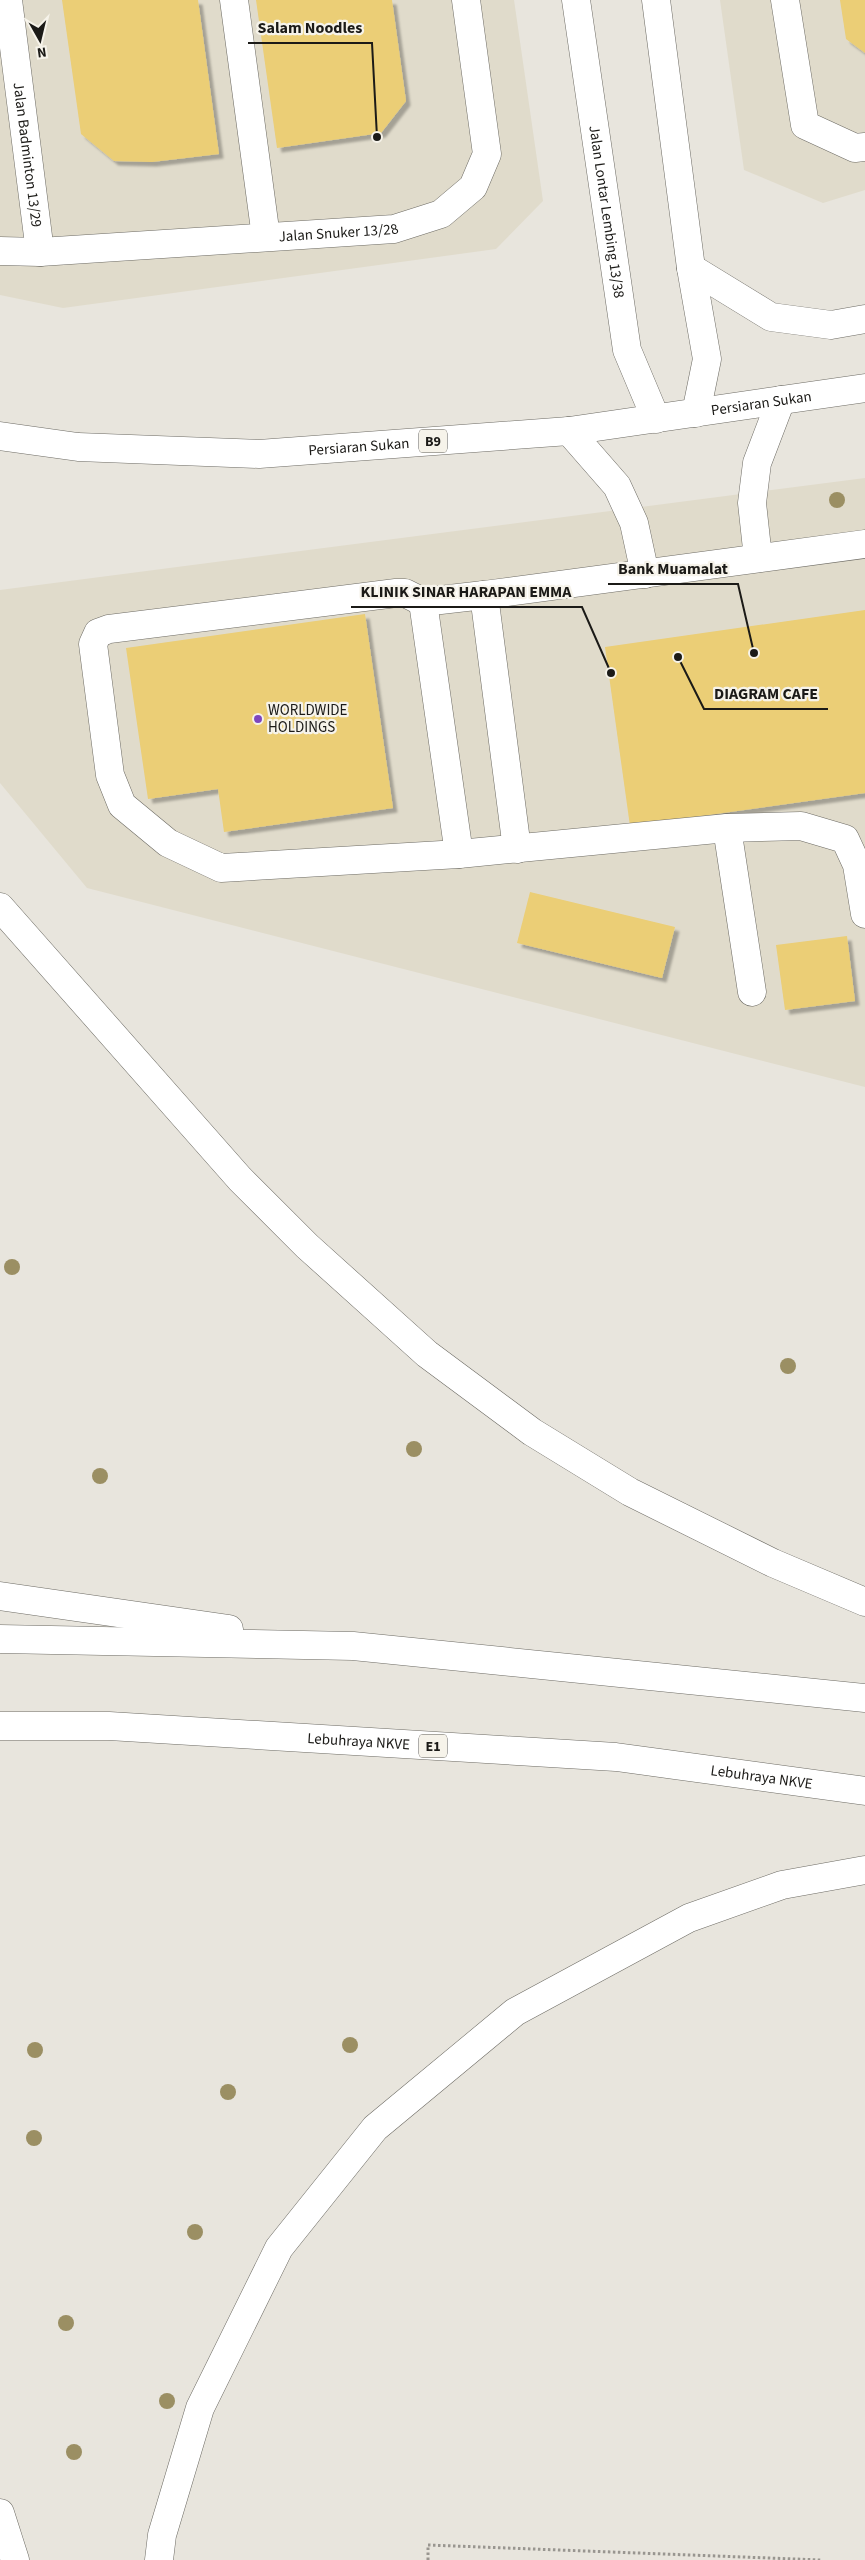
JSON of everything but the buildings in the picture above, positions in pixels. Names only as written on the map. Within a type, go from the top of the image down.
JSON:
[{"type":"main road","name":"Jalan Badminton 13/29","points":[[8,0],[40,252]]},
{"type":"main road","points":[[234,0],[266,238]]},
{"type":"main road","name":"Jalan Snuker 13/28","points":[[0,251],[40,252],[394,229],[441,214],[473,187],[487,154],[466,0]]},
{"type":"main road","name":"Jalan Lontar Lembing 13/38","points":[[576,0],[627,350],[656,418]]},
{"type":"main road","points":[[656,0],[691,268],[707,359],[696,413]]},
{"type":"main road","points":[[785,0],[805,125],[856,148],[865,148]]},
{"type":"main road","points":[[691,268],[770,317],[831,325],[865,319]]},
{"type":"main road","name":"Persiaran Sukan","points":[[0,436],[78,447],[259,454],[569,431],[865,388]]},
{"type":"main road","points":[[758,558],[752,502],[756,463],[781,400]]},
{"type":"main road","points":[[569,431],[617,486],[634,523],[645,574]]},
{"type":"main road","points":[[865,544],[423,602],[405,593],[396,593],[109,629],[98,633],[93,644],[110,775],[122,805],[168,843],[221,868],[459,854],[727,828],[801,826],[845,839],[857,865],[865,914]]},
{"type":"main road","points":[[484,595],[517,848]]},
{"type":"main road","points":[[423,602],[459,854]]},
{"type":"main road","points":[[727,828],[752,992]]},
{"type":"main road","points":[[0,907],[240,1179],[307,1246],[428,1354],[532,1432],[630,1492],[773,1564],[865,1602]]},
{"type":"main road","points":[[0,1596],[353,1646],[865,1698]]},
{"type":"main road","points":[[0,1639],[353,1646]]},
{"type":"main road","name":"Lebuhraya NKVE","points":[[0,1726],[109,1726],[616,1758],[865,1791]]},
{"type":"main road","points":[[159,2560],[162,2535],[200,2408],[279,2248],[375,2128],[515,2012],[689,1918],[782,1885],[865,1870]]},
{"type":"main road","points":[[0,2514],[15,2560]]},
{"type":"path","points":[[428,2560],[428,2545],[821,2560]]},
{"type":"shaded area","points":[[0,0],[514,0],[543,201],[496,249],[63,308],[0,295]]},
{"type":"shaded area","points":[[720,0],[865,0],[865,190],[823,203],[744,170]]},
{"type":"shaded area","points":[[865,478],[865,1087],[87,888],[0,783],[0,590]]},
{"type":"place","name":"Salam Noodles","points":[[377,137]]},
{"type":"place","name":"Bank Muamalat","points":[[754,653]]},
{"type":"place","name":"DIAGRAM CAFE","points":[[678,657]]},
{"type":"place","name":"KLINIK SINAR HARAPAN EMMA","points":[[611,673]]},
{"type":"place","name":"WORLDWIDE HOLDINGS","points":[[258,719]]}]
